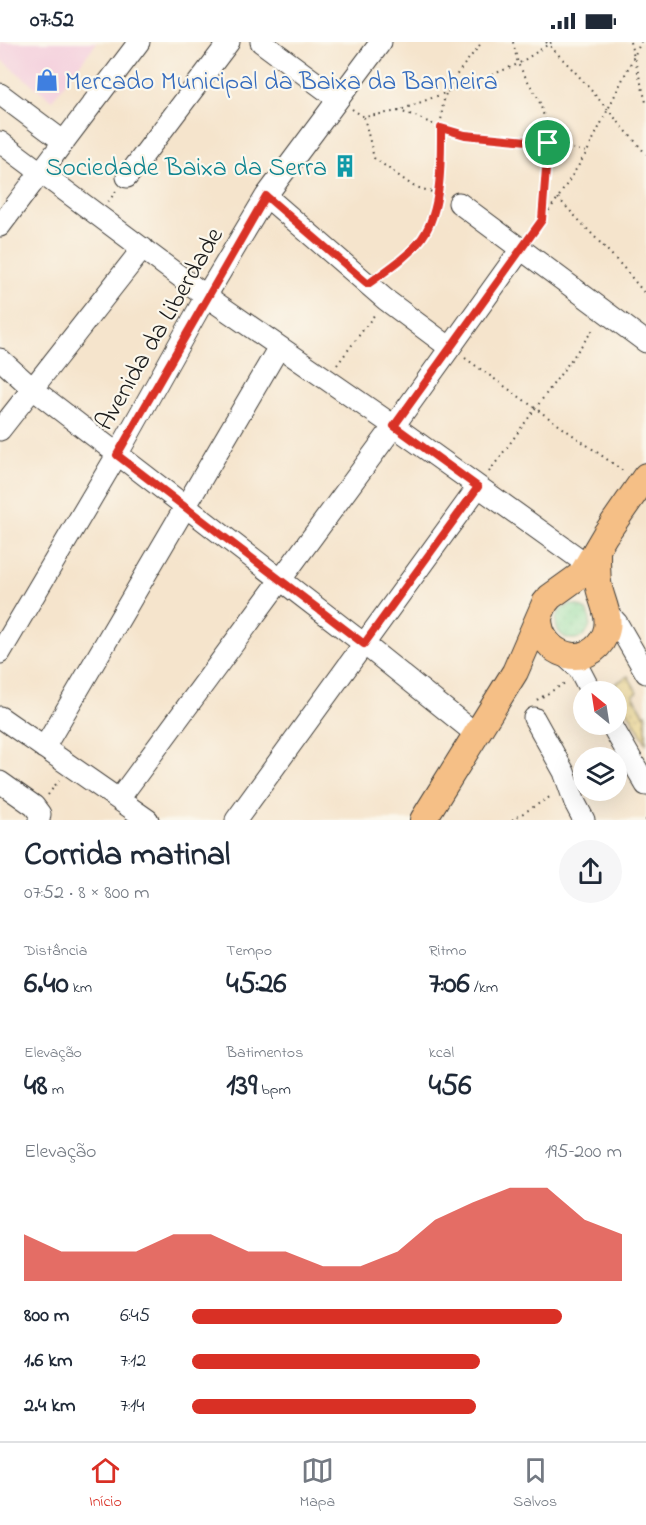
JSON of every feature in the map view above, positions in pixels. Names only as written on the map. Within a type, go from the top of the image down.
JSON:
[{"type":"main road","points":[[423,820],[515,672],[545,603],[556,592],[582,574],[643,480]]},
{"type":"main road","points":[[515,672],[541,657],[560,653],[580,655],[595,649],[605,636],[608,620],[593,557]]},
{"type":"main road","points":[[556,592],[565,588],[583,588],[591,592],[605,608]]},
{"type":"main road","points":[[539,618],[539,626],[545,641],[560,653]]},
{"type":"street","points":[[0,226],[139,42]]},
{"type":"street","points":[[127,177],[229,42]]},
{"type":"street","points":[[261,42],[338,99]]},
{"type":"street","name":"Avenida da Liberdade","points":[[0,653],[266,196],[381,42]]},
{"type":"street","points":[[0,94],[64,142]]},
{"type":"street","points":[[0,142],[206,296],[478,487],[593,557]]},
{"type":"street","points":[[266,196],[386,300],[449,347]]},
{"type":"street","points":[[459,203],[646,342]]},
{"type":"street","points":[[0,430],[143,248]]},
{"type":"street","points":[[118,799],[394,426],[521,249]]},
{"type":"street","points":[[44,747],[279,347]]},
{"type":"street","points":[[0,359],[33,389],[364,644],[476,734]]},
{"type":"street","points":[[236,820],[478,487]]},
{"type":"street","points":[[605,608],[617,623],[646,673]]},
{"type":"street","points":[[560,653],[579,669],[585,681]]},
{"type":"street","points":[[0,717],[148,820]]},
{"type":"street","points":[[534,718],[564,772],[574,803],[584,820]]},
{"type":"street","points":[[617,735],[646,785]]},
{"type":"street","points":[[0,782],[39,815]]},
{"type":"path","points":[[368,284],[401,260],[422,238],[432,219],[441,168],[441,128],[447,91],[482,42]]},
{"type":"path","points":[[513,42],[518,64],[539,100],[546,123],[548,143],[542,220]]},
{"type":"path","points":[[364,117],[398,111],[518,64],[547,43],[552,42]]},
{"type":"path","points":[[630,42],[646,102]]},
{"type":"path","points":[[521,249],[558,198],[586,152],[641,42]]},
{"type":"path","points":[[547,43],[646,154]]},
{"type":"path","points":[[338,99],[364,117],[374,158],[413,186],[459,203]]},
{"type":"path","points":[[398,111],[465,135],[548,143],[586,152]]},
{"type":"path","points":[[99,214],[127,177]]},
{"type":"path","points":[[558,198],[624,267],[646,295]]},
{"type":"path","points":[[326,380],[386,300]]},
{"type":"path","points":[[478,487],[606,312]]},
{"type":"path","points":[[449,347],[536,409],[643,480]]},
{"type":"path","points":[[39,815],[69,765]]},
{"type":"path","points":[[512,820],[569,786]]},
{"type":"shaded area","name":"Mercado Municipal da Baixa da Banheira","points":[[0,42],[97,42],[52,100],[0,59]]},
{"type":"green space","points":[[573,605],[585,610],[590,622],[585,634],[573,639],[561,634],[556,622],[561,610]]},
{"type":"sand","points":[[628,676],[637,692],[633,695],[644,714],[646,713],[646,743],[627,710],[627,681],[620,681]]},
{"type":"place","name":"Mercado Municipal da Baixa da Banheira","points":[[47,80]]},
{"type":"place","name":"Sociedade Baixa da Serra","points":[[345,166]]},
{"type":"route","points":[[441,128],[465,135],[548,143],[542,220],[394,426],[478,487],[364,644],[117,455],[206,296],[266,196],[368,284],[401,260],[422,238],[432,219],[441,168],[441,128]]}]
